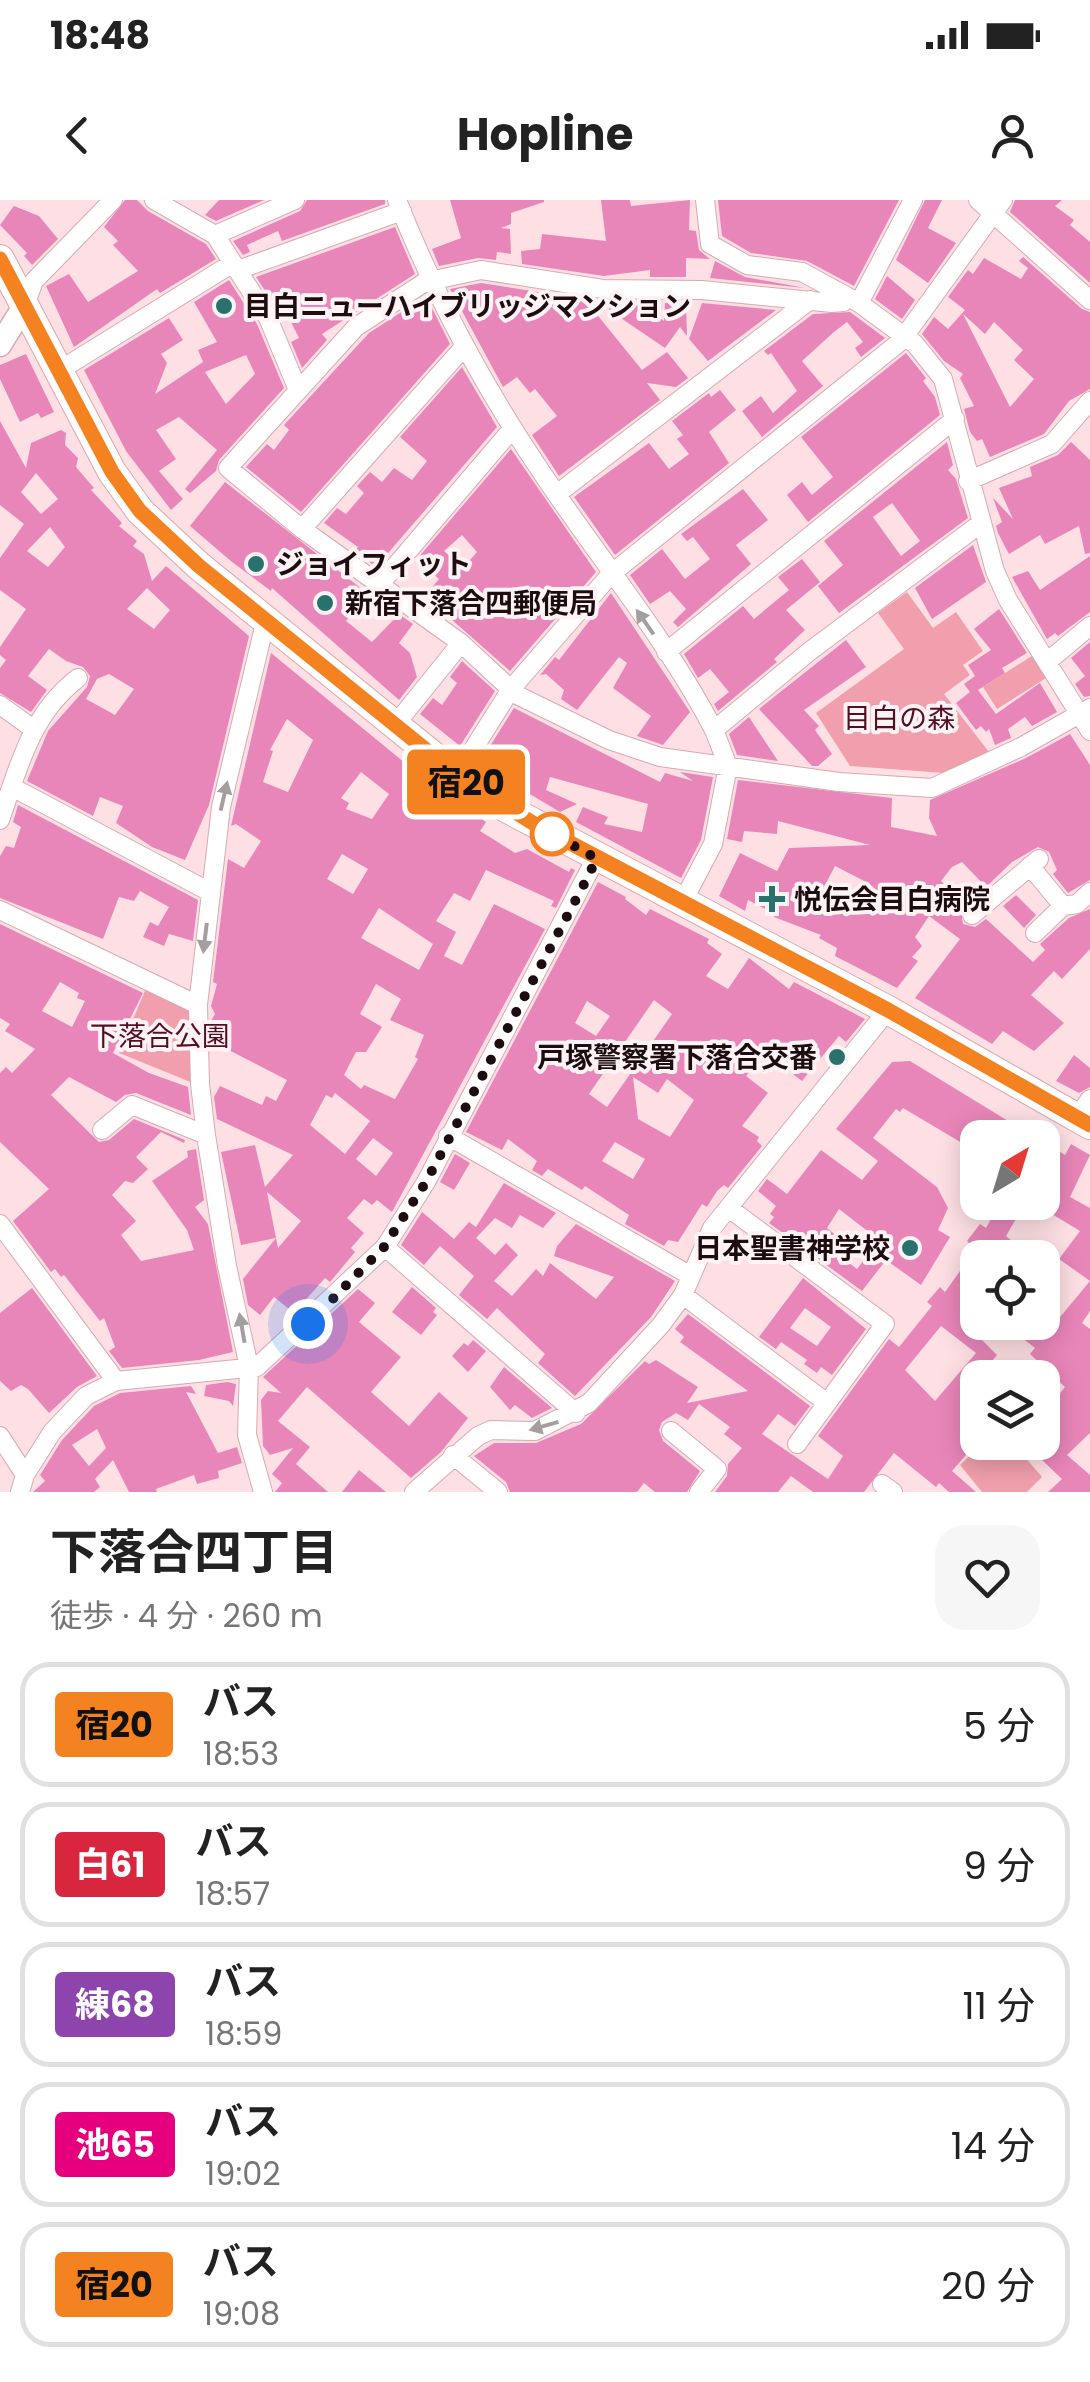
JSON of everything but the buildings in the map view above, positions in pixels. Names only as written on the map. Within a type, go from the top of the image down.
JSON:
[{"type":"main road","points":[[0,260],[112,472],[140,511],[168,540],[457,775],[494,801],[596,858],[1086,1114]]},
{"type":"street","points":[[0,345],[26,303],[34,281],[113,200]]},
{"type":"street","points":[[154,200],[214,234],[268,318],[298,390]]},
{"type":"street","points":[[214,234],[295,200]]},
{"type":"street","points":[[705,200],[714,250],[747,265],[802,272],[852,300],[906,336],[943,379],[980,524],[1008,600],[1084,711],[1090,732]]},
{"type":"street","points":[[912,200],[852,300],[843,302],[702,290],[602,289],[481,270],[430,281],[363,321],[228,468],[302,530],[461,643],[511,689],[558,718],[660,758],[838,782],[932,788],[1020,748],[1084,711]]},
{"type":"street","points":[[978,200],[999,206],[1090,300]]},
{"type":"street","points":[[60,370],[236,266],[400,205],[430,281],[463,348],[611,574],[690,684],[714,730],[728,766],[713,844],[682,904]]},
{"type":"street","points":[[457,775],[511,689],[611,574],[906,336],[999,206]]},
{"type":"street","points":[[557,494],[810,300]]},
{"type":"street","points":[[302,530],[463,348]]},
{"type":"street","points":[[968,481],[1052,444],[1090,401]]},
{"type":"street","points":[[666,652],[956,419]]},
{"type":"street","points":[[380,584],[513,428]]},
{"type":"street","points":[[714,730],[810,651],[980,524]]},
{"type":"street","points":[[263,1492],[245,1423],[249,1366],[227,1266],[206,1135],[198,1005],[221,807],[266,619]]},
{"type":"street","points":[[1047,662],[1090,626]]},
{"type":"street","points":[[395,725],[461,643]]},
{"type":"street","points":[[0,820],[32,728],[54,696],[78,678]]},
{"type":"street","points":[[0,706],[32,728]]},
{"type":"street","points":[[12,787],[210,892]]},
{"type":"street","points":[[22,1484],[52,1432],[86,1396],[116,1381],[257,1368],[308,1324],[384,1247],[426,1182],[596,858]]},
{"type":"street","points":[[972,915],[1035,862],[1063,906]]},
{"type":"street","points":[[1035,933],[1063,906],[1077,904],[1090,892]]},
{"type":"street","points":[[0,910],[198,1005]]},
{"type":"street","points":[[414,1492],[453,1454],[491,1430],[535,1431],[576,1412],[646,1345],[683,1294],[712,1228],[888,1010]]},
{"type":"street","points":[[102,1130],[132,1105],[206,1135]]},
{"type":"street","points":[[448,1136],[691,1276]]},
{"type":"street","points":[[730,1208],[885,1324],[797,1444]]},
{"type":"street","points":[[0,1224],[116,1381]]},
{"type":"street","points":[[384,1247],[576,1412]]},
{"type":"street","points":[[683,1294],[826,1403]]},
{"type":"street","points":[[670,1430],[717,1469],[699,1492]]},
{"type":"street","points":[[0,1436],[22,1484]]},
{"type":"street","points":[[453,1454],[498,1492]]},
{"type":"green space","name":"目白の森","points":[[907,592],[933,628],[956,612],[983,651],[963,665],[970,675],[944,694],[989,752],[944,773],[850,766],[816,713],[904,649],[878,613]]},
{"type":"green space","points":[[1032,656],[1046,678],[997,709],[983,687]]},
{"type":"green space","name":"下落合公園","points":[[147,986],[192,1007],[193,1083],[119,1053]]},
{"type":"green space","points":[[965,1460],[1028,1460],[1042,1477],[1027,1492],[982,1492],[960,1465]]},
{"type":"bus line","name":"宿20","points":[[0,259],[112,472],[140,511],[199,566],[457,775],[536,825],[888,1010],[1090,1125]]},
{"type":"place","name":"目白ニューハイブリッジマンション","points":[[224,306]]},
{"type":"place","name":"ジョイフィット","points":[[256,564]]},
{"type":"place","name":"新宿下落合四郵便局","points":[[325,603]]},
{"type":"place","name":"悦伝会目白病院","points":[[772,899]]},
{"type":"place","name":"戸塚警察署下落合交番","points":[[837,1057]]},
{"type":"place","name":"日本聖書神学校","points":[[910,1248]]},
{"type":"route","points":[[308,1324],[384,1247],[426,1182],[590,873],[596,858],[552,834]]}]
